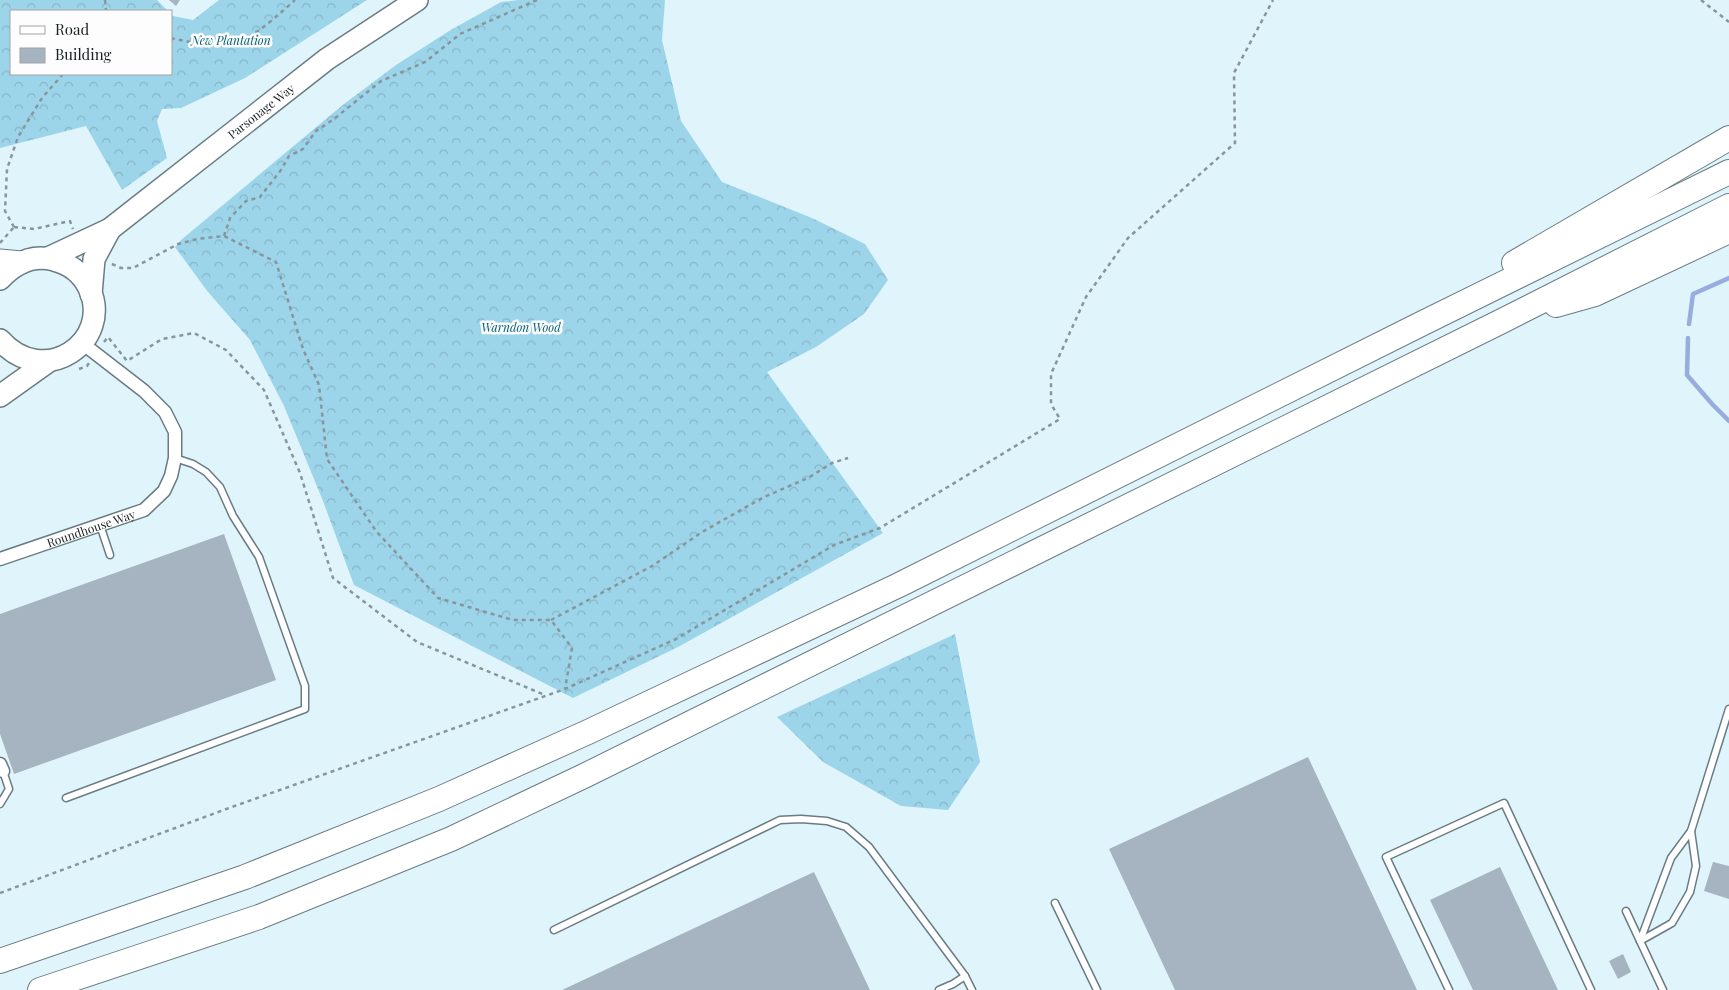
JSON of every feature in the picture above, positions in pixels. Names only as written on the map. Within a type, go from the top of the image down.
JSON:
[{"type":"highway","points":[[1421,324],[1532,251],[1729,138]]},
{"type":"highway","points":[[0,961],[245,877],[448,795],[588,732],[899,585],[1729,172]]},
{"type":"highway","points":[[40,990],[259,917],[451,839],[586,775],[1502,321],[1729,206]]},
{"type":"highway","points":[[1502,321],[1595,294],[1729,232]]},
{"type":"main road","name":"Parsonage Way","points":[[48,258],[110,229],[326,59],[417,0]]},
{"type":"main road","name":"Parsonage Way","points":[[89,348],[94,311],[91,294],[94,258],[110,229]]},
{"type":"main road","points":[[0,279],[10,268],[22,261],[48,258],[63,262],[75,270],[85,280],[91,294]]},
{"type":"main road","points":[[0,340],[8,349],[20,357],[34,361],[49,361]]},
{"type":"main road","points":[[0,396],[49,361],[89,348]]},
{"type":"street","points":[[0,260],[22,261]]},
{"type":"street","name":"Roundhouse Way","points":[[0,559],[144,510],[164,491],[171,476],[175,458],[175,432],[166,412],[144,391],[89,348]]},
{"type":"lane","points":[[66,798],[305,709],[305,686],[259,557],[233,516],[220,487],[206,472],[193,464],[175,458]]},
{"type":"lane","points":[[100,525],[110,556]]},
{"type":"lane","points":[[1640,941],[1671,858],[1691,831],[1729,709]]},
{"type":"lane","points":[[0,804],[9,789],[1,767]]},
{"type":"lane","points":[[1449,990],[1386,857],[1504,803],[1592,990]]},
{"type":"lane","points":[[554,930],[780,820],[827,821],[846,827],[869,847],[964,976],[972,990]]},
{"type":"lane","points":[[1640,941],[1672,923],[1690,892],[1696,866],[1691,831]]},
{"type":"lane","points":[[1055,904],[1097,990]]},
{"type":"lane","points":[[1626,912],[1663,990]]},
{"type":"lane","points":[[938,990],[953,984],[964,976]]},
{"type":"path","points":[[172,38],[192,43],[228,45],[255,34],[294,0]]},
{"type":"path","points":[[224,236],[230,218],[246,201],[260,197],[282,170],[289,156],[303,149],[316,131],[381,81],[425,62],[460,34],[537,0]]},
{"type":"path","points":[[0,893],[229,808],[565,689],[676,639],[834,545],[880,528],[1060,419],[1051,404],[1052,374],[1086,297],[1128,238],[1235,143],[1234,73],[1273,0]]},
{"type":"path","points":[[1701,0],[1729,22]]},
{"type":"path","points":[[14,227],[5,211],[8,168],[18,137],[42,98],[62,75]]},
{"type":"path","points":[[14,227],[34,229],[70,221]]},
{"type":"path","points":[[0,243],[14,227]]},
{"type":"path","points":[[112,264],[121,268],[133,268],[178,244],[197,239],[224,236],[276,262],[303,349],[319,385],[328,459],[376,531],[438,598],[513,620],[551,620],[652,566],[702,532],[764,497],[808,478],[832,463],[848,458]]},
{"type":"path","points":[[78,369],[87,366],[89,348],[108,337],[127,361],[162,339],[194,333],[226,350],[264,390],[300,473],[333,578],[417,642],[547,696]]},
{"type":"path","points":[[551,620],[572,648],[565,689]]},
{"type":"green space","name":"New Plantation","points":[[0,0],[157,0],[167,10],[10,10],[10,75],[172,75],[172,15],[193,20],[219,0],[367,0],[245,78],[181,108],[162,109],[157,121],[167,158],[122,190],[86,126],[0,148]]},
{"type":"green space","name":"Warndon Wood","points":[[519,0],[665,0],[662,40],[681,121],[722,182],[812,218],[865,244],[888,280],[864,314],[816,347],[767,372],[883,533],[678,647],[573,698],[354,585],[323,501],[284,406],[250,340],[208,292],[175,247],[344,104],[396,65],[449,31],[501,2]]},
{"type":"green space","points":[[955,634],[980,762],[948,810],[901,806],[823,762],[777,717]]},
{"type":"building","points":[[169,0],[180,0],[176,6]]},
{"type":"building","points":[[224,534],[276,680],[14,774],[0,734],[0,614]]},
{"type":"building","points":[[1308,757],[1417,990],[1175,990],[1109,849]]},
{"type":"building","points":[[1713,862],[1729,866],[1729,899],[1704,891]]},
{"type":"building","points":[[1500,867],[1558,990],[1473,990],[1430,900]]},
{"type":"building","points":[[814,872],[870,990],[562,990]]},
{"type":"building","points":[[1623,954],[1631,972],[1618,979],[1609,961]]},
{"type":"waterway","points":[[1689,324],[1693,294],[1729,278]]},
{"type":"waterway","points":[[1688,338],[1687,375],[1729,421]]}]
